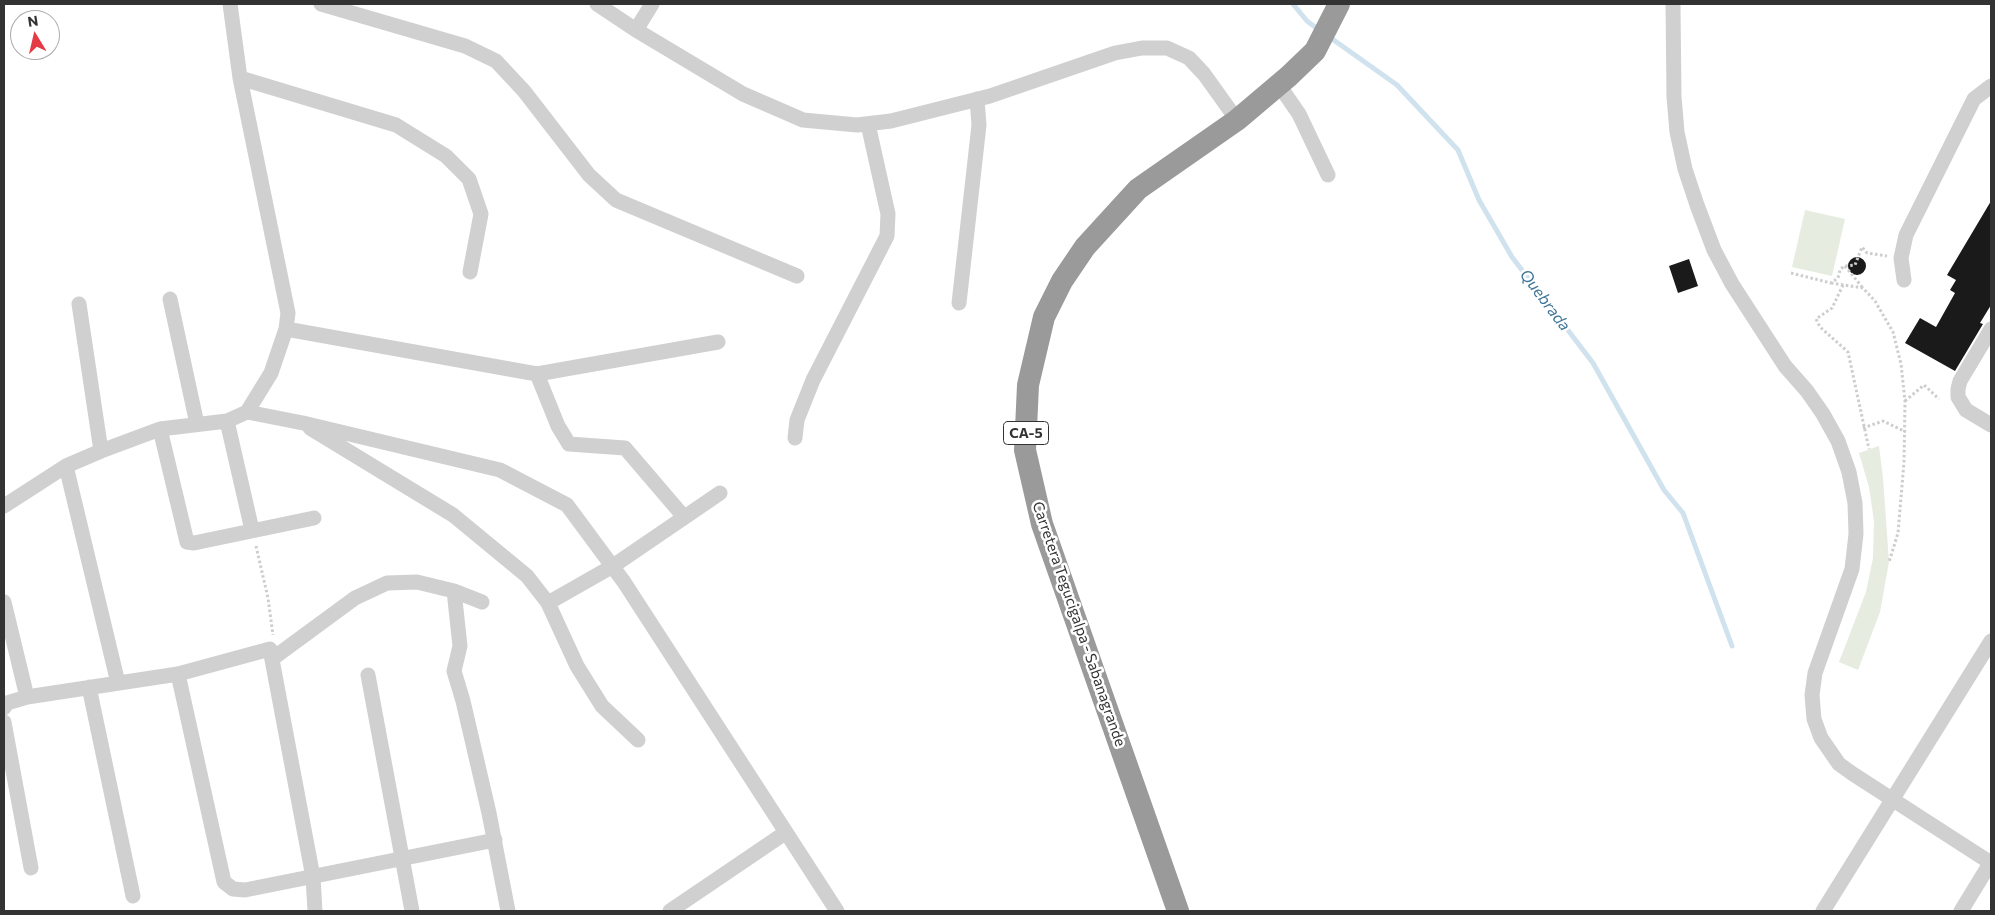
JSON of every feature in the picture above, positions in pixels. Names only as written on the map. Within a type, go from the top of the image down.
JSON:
[{"type":"highway","name":"Carretera Tegucigalpa - Sabanagrande","points":[[1178,911],[1042,524],[1025,450],[1028,385],[1044,317],[1062,282],[1085,247],[1138,189],[1237,120],[1279,85],[1315,51],[1338,6]]},
{"type":"street","points":[[4,506],[66,466],[101,451],[160,429],[227,421],[246,412],[271,373],[286,329],[288,313],[240,78],[230,4]]},
{"type":"street","points":[[321,4],[338,6],[465,46],[496,61],[524,91],[590,175],[616,200],[797,276]]},
{"type":"street","points":[[597,4],[636,30],[743,94],[803,120],[857,125],[924,114],[977,100],[1115,53],[1142,48],[1168,48],[1189,58],[1204,74],[1237,120]]},
{"type":"street","points":[[636,30],[652,4]]},
{"type":"street","points":[[1673,4],[1674,97],[1677,132],[1685,169],[1697,205],[1714,250],[1732,284],[1786,366],[1822,414],[1838,441],[1849,472],[1855,503],[1856,534],[1852,569],[1815,673],[1812,695],[1814,719],[1821,738],[1840,764],[1892,801],[1991,863],[1961,911]]},
{"type":"street","points":[[240,78],[396,125],[446,156],[468,179],[481,214],[470,272]]},
{"type":"street","points":[[1279,85],[1299,114],[1328,174]]},
{"type":"street","points":[[1904,280],[1901,258],[1906,235],[1974,100],[1991,86]]},
{"type":"street","points":[[959,303],[979,125],[977,100]]},
{"type":"street","points":[[795,438],[797,420],[813,380],[887,236],[888,214],[868,124]]},
{"type":"street","points":[[170,300],[197,424]]},
{"type":"street","points":[[78,304],[101,451]]},
{"type":"street","points":[[286,329],[537,374],[718,342]]},
{"type":"street","points":[[1991,329],[1960,381],[1958,389],[1961,404],[1966,410],[1991,425]]},
{"type":"street","points":[[537,374],[558,426],[569,444],[625,448],[684,517]]},
{"type":"street","points":[[246,412],[302,423],[500,470],[568,504],[613,566],[837,911]]},
{"type":"street","points":[[227,421],[252,530]]},
{"type":"street","points":[[302,423],[333,444],[453,515],[527,576],[548,603],[577,666],[602,706],[638,740]]},
{"type":"street","points":[[160,429],[187,542],[194,543],[314,518]]},
{"type":"street","points":[[66,466],[118,683]]},
{"type":"street","points":[[548,603],[613,566],[720,493]]},
{"type":"street","points":[[4,708],[7,703],[28,697],[178,674],[271,654],[355,598],[387,583],[416,582],[454,591],[482,602]]},
{"type":"street","points":[[454,591],[460,646],[454,671],[463,701],[495,840],[508,911]]},
{"type":"street","points":[[4,602],[28,697]]},
{"type":"street","points":[[1822,911],[1991,641]]},
{"type":"street","points":[[271,654],[313,877],[315,911]]},
{"type":"street","points":[[178,674],[224,882],[234,889],[245,890],[495,840]]},
{"type":"street","points":[[368,675],[412,911]]},
{"type":"street","points":[[89,687],[133,896]]},
{"type":"street","points":[[4,722],[31,868]]},
{"type":"street","points":[[670,911],[785,833]]},
{"type":"path","points":[[1831,283],[1838,278],[1840,270],[1845,266],[1854,264],[1862,247],[1867,253],[1901,258]]},
{"type":"path","points":[[1845,266],[1875,301],[1893,332],[1901,364],[1906,432],[1898,533],[1889,562]]},
{"type":"path","points":[[1791,273],[1831,283],[1863,288]]},
{"type":"path","points":[[1843,285],[1832,308],[1816,319],[1820,327],[1848,352],[1869,449]]},
{"type":"path","points":[[1905,401],[1924,385],[1939,399]]},
{"type":"path","points":[[1863,428],[1883,421],[1906,432]]},
{"type":"path","points":[[252,530],[274,631],[271,654]]},
{"type":"shaded area","points":[[1805,210],[1845,219],[1832,276],[1792,267]]},
{"type":"shaded area","points":[[1879,446],[1889,562],[1880,612],[1858,670],[1839,662],[1866,592],[1873,558],[1874,521],[1869,487],[1859,453]]},
{"type":"building","points":[[1991,201],[1991,305],[1980,323],[1983,324],[1955,371],[1905,343],[1920,318],[1936,327],[1955,293],[1950,290],[1956,280],[1947,275]]},
{"type":"building","points":[[1857,257],[1863,260],[1866,266],[1863,272],[1857,275],[1851,272],[1848,266],[1851,260]]},
{"type":"building","points":[[1689,259],[1698,286],[1678,293],[1669,266]]},
{"type":"waterway","name":"Quebrada","points":[[1293,4],[1307,21],[1319,30]]},
{"type":"waterway","name":"Quebrada","points":[[1328,36],[1397,85],[1458,150],[1479,200],[1512,257],[1593,363],[1664,490],[1683,513],[1732,646]]}]
